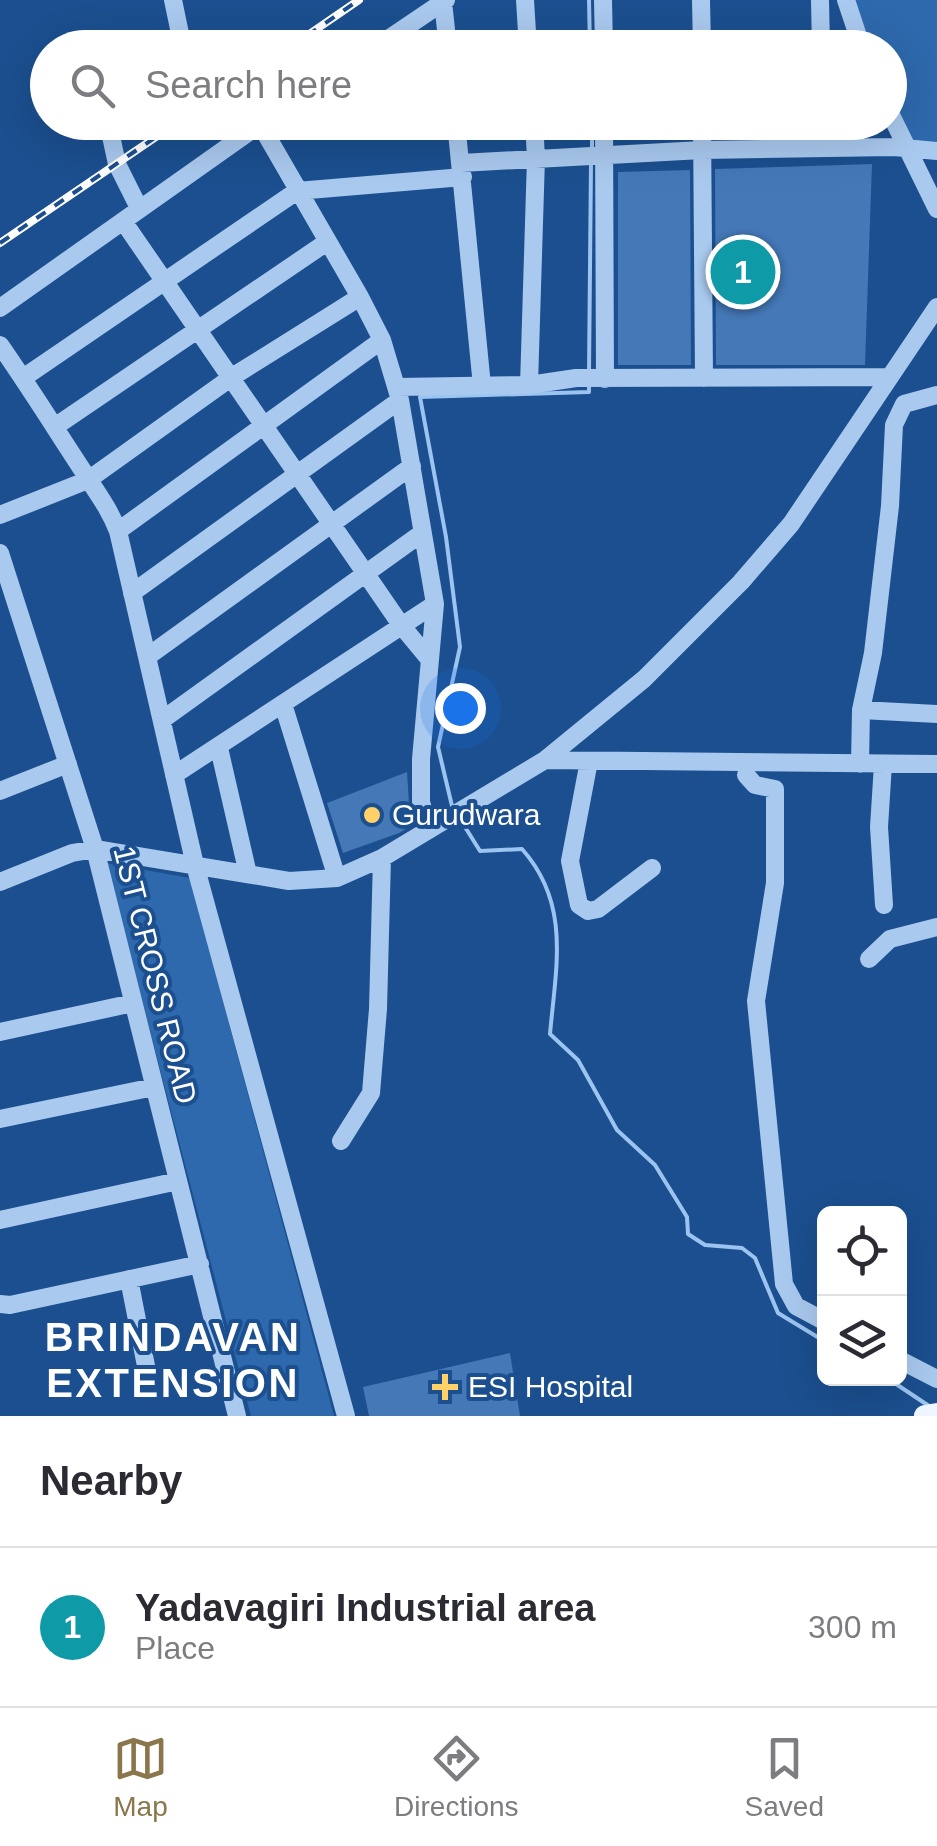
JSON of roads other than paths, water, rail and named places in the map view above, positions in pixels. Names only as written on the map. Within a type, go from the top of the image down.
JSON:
[{"type":"main road","points":[[925,1416],[937,1414]]},
{"type":"street","points":[[173,0],[180,30]]},
{"type":"street","points":[[524,0],[526,30]]},
{"type":"street","points":[[603,0],[604,30]]},
{"type":"street","points":[[702,0],[702,30]]},
{"type":"street","points":[[820,0],[821,30]]},
{"type":"street","points":[[846,0],[856,30]]},
{"type":"street","points":[[401,30],[444,1],[446,30]]},
{"type":"street","points":[[112,140],[118,164],[140,208]]},
{"type":"street","points":[[0,308],[238,140]]},
{"type":"street","points":[[271,140],[360,297],[401,391],[435,604],[422,759],[421,802],[428,830]]},
{"type":"street","points":[[458,140],[482,386]]},
{"type":"street","points":[[529,384],[535,140]]},
{"type":"street","points":[[603,140],[603,379]]},
{"type":"street","points":[[702,140],[704,378]]},
{"type":"street","points":[[824,140],[824,148]]},
{"type":"street","points":[[902,140],[937,209]]},
{"type":"street","points":[[23,378],[297,191],[536,158],[824,148],[937,152]]},
{"type":"street","points":[[124,220],[401,625],[430,660]]},
{"type":"street","points":[[56,426],[327,242]]},
{"type":"street","points":[[0,515],[88,480],[232,377],[360,297]]},
{"type":"street","points":[[0,882],[72,853],[96,849],[289,882],[337,878],[382,858],[545,760],[644,679],[741,582],[791,524],[937,308]]},
{"type":"street","points":[[118,531],[382,340]]},
{"type":"street","points":[[0,345],[107,503],[118,531],[195,866],[346,1416]]},
{"type":"street","points":[[132,593],[299,473],[401,391],[576,378],[888,378]]},
{"type":"street","points":[[877,394],[900,410]]},
{"type":"street","points":[[860,764],[862,710],[890,506],[894,425],[904,404],[937,395]]},
{"type":"street","points":[[147,657],[412,466]]},
{"type":"street","points":[[162,720],[422,532]]},
{"type":"street","name":"1ST CROSS ROAD","points":[[0,553],[96,849],[236,1416]]},
{"type":"street","points":[[174,775],[435,604]]},
{"type":"street","points":[[283,704],[337,878]]},
{"type":"street","points":[[862,710],[937,714]]},
{"type":"street","points":[[218,748],[248,874]]},
{"type":"street","points":[[545,760],[937,764]]},
{"type":"street","points":[[590,761],[570,861],[579,905],[588,911],[598,909],[652,868]]},
{"type":"street","points":[[0,791],[68,764]]},
{"type":"street","points":[[883,764],[879,837],[884,905]]},
{"type":"street","points":[[746,775],[755,785],[775,789],[775,883],[756,1001],[784,1284],[796,1306],[817,1316]]},
{"type":"street","points":[[340,1141],[371,1094],[378,1009],[382,858]]},
{"type":"street","points":[[869,959],[890,939],[937,926]]},
{"type":"street","points":[[0,1032],[133,1002]]},
{"type":"street","points":[[0,1120],[154,1086]]},
{"type":"street","points":[[0,1220],[178,1181]]},
{"type":"street","points":[[0,1304],[200,1264]]},
{"type":"street","points":[[129,1279],[147,1372]]},
{"type":"street","points":[[907,1364],[937,1379]]},
{"type":"waterway","points":[[589,0],[590,30]]},
{"type":"waterway","points":[[592,140],[592,148]]},
{"type":"waterway","points":[[589,373],[591,162]]},
{"type":"waterway","points":[[452,806],[438,747],[460,647],[446,537],[420,397],[589,392],[589,382]]},
{"type":"waterway","points":[[460,819],[480,851],[522,849],[548,892],[557,937],[550,1034],[578,1060],[617,1130],[655,1165],[687,1217],[688,1234],[705,1245],[742,1248],[755,1258],[778,1313],[817,1337]]},
{"type":"waterway","points":[[899,1386],[929,1406]]},
{"type":"railway","points":[[315,30],[359,0]]},
{"type":"railway","points":[[0,243],[152,140]]},
{"type":"place","name":"Yadavagiri Industrial area","points":[[743,272]]},
{"type":"place","name":"Gurudwara","points":[[372,815]]},
{"type":"place","name":"ESI Hospital","points":[[445,1387]]},
{"type":"district","name":"BRINDAVAN EXTENSION","points":[[173,1360]]}]
